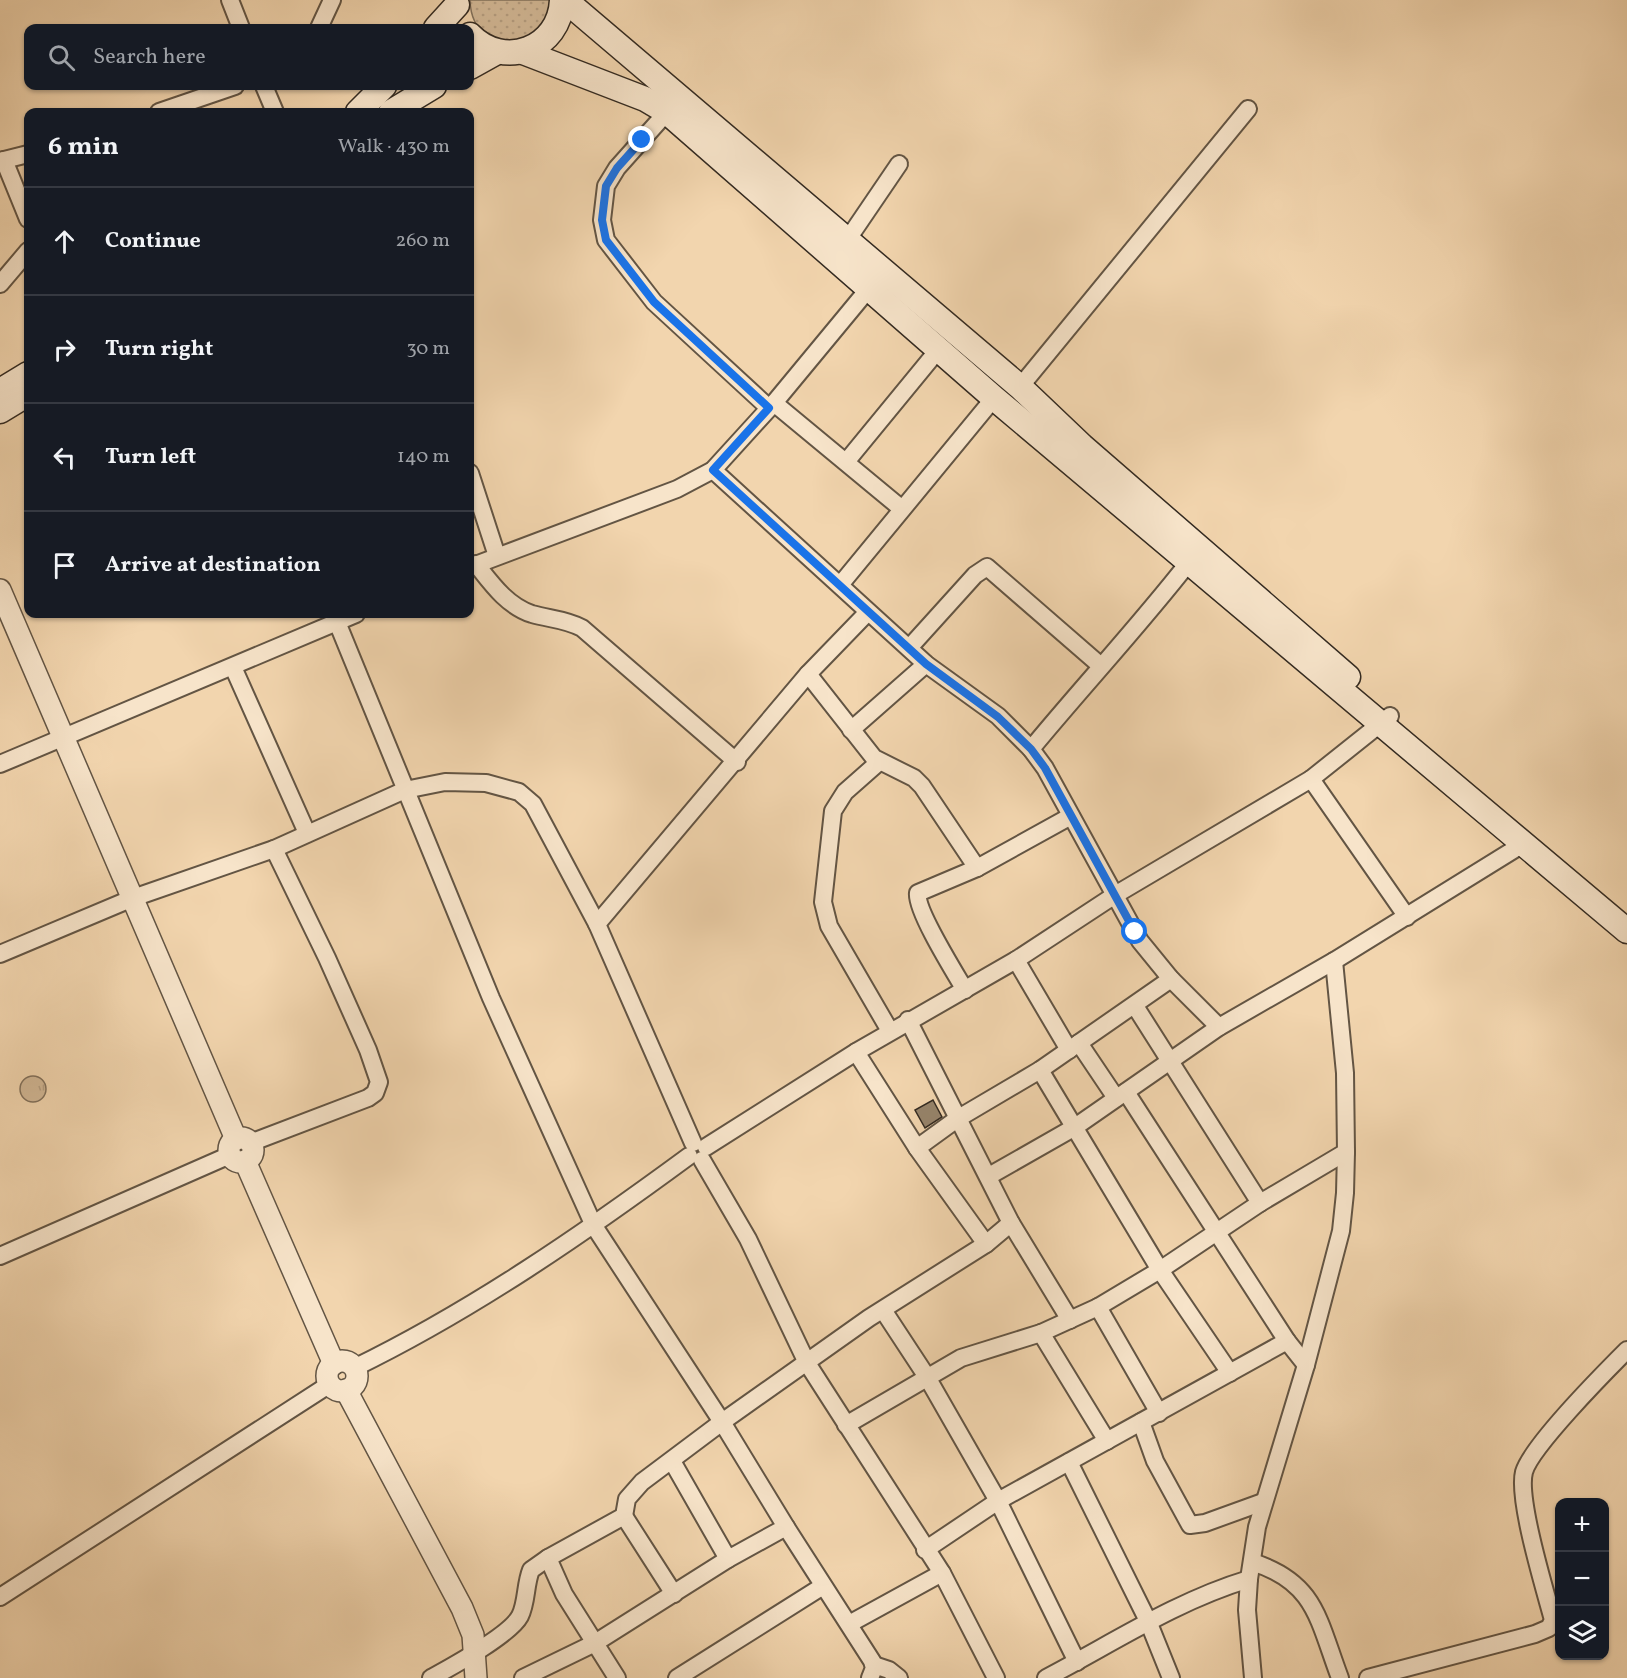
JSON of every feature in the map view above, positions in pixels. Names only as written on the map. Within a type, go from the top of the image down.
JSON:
[{"type":"main road","points":[[474,39],[482,46],[497,52],[523,52],[534,48],[552,32],[560,15],[563,0],[848,239],[876,279],[938,350],[1189,562],[1627,912]]},
{"type":"main road","points":[[440,24],[458,3]]},
{"type":"main road","points":[[458,3],[464,24]]},
{"type":"main road","points":[[474,65],[497,52]]},
{"type":"main road","points":[[523,52],[645,99],[667,112],[876,279],[1020,387],[1082,446],[1324,654],[1386,721],[1523,844],[1627,931]]},
{"type":"main road","points":[[362,108],[380,90]]},
{"type":"main road","points":[[398,108],[427,90]]},
{"type":"main road","points":[[0,391],[24,376]]},
{"type":"main road","points":[[0,411],[24,397]]},
{"type":"street","points":[[230,0],[239,24]]},
{"type":"street","points":[[321,24],[332,0]]},
{"type":"street","points":[[171,108],[224,90]]},
{"type":"street","points":[[266,90],[273,108]]},
{"type":"street","points":[[1020,387],[1248,109]]},
{"type":"street","points":[[667,112],[617,168],[606,186],[602,220],[606,240],[654,302],[771,406],[846,462],[902,509]]},
{"type":"street","points":[[24,155],[2,161],[24,210]]},
{"type":"street","points":[[848,239],[899,164]]},
{"type":"street","points":[[0,284],[24,256]]},
{"type":"street","points":[[474,565],[677,489],[713,470],[771,406],[876,279]]},
{"type":"street","points":[[846,462],[938,350]]},
{"type":"street","points":[[840,585],[994,398]]},
{"type":"street","points":[[713,470],[926,664],[998,717],[1031,749],[1045,768],[1140,940],[1171,979],[1219,1027]]},
{"type":"street","points":[[474,485],[497,556]]},
{"type":"street","points":[[1031,749],[1153,608],[1189,562]]},
{"type":"street","points":[[474,566],[500,594],[521,609],[568,621],[582,628],[737,762]]},
{"type":"street","points":[[909,648],[981,568],[987,567],[1101,666]]},
{"type":"street","points":[[0,590],[240,1149],[341,1377],[462,1608],[472,1635],[476,1678]]},
{"type":"street","points":[[597,924],[737,762],[808,674],[868,612]]},
{"type":"street","points":[[0,764],[346,618]]},
{"type":"street","points":[[337,622],[491,998],[594,1226],[722,1422],[849,1624],[872,1672],[889,1670],[899,1678]]},
{"type":"street","points":[[851,730],[926,664]]},
{"type":"street","points":[[233,667],[307,833]]},
{"type":"street","points":[[808,674],[879,762],[914,778],[922,786],[977,868]]},
{"type":"street","points":[[0,1597],[341,1377],[455,1313],[594,1226],[697,1152],[856,1052],[908,1020],[1016,960],[1116,895],[1311,779],[1386,721]]},
{"type":"street","points":[[879,762],[845,792],[833,811],[823,902],[829,926],[890,1031]]},
{"type":"street","points":[[1311,779],[1407,917]]},
{"type":"street","points":[[0,954],[133,898],[274,849],[405,790],[454,782],[486,783],[519,792],[534,804],[597,924],[697,1152],[748,1239],[807,1363],[925,1550],[942,1573],[996,1678]]},
{"type":"street","points":[[965,990],[927,922],[917,897],[924,889],[977,868],[1071,816]]},
{"type":"street","points":[[989,1176],[1075,1126],[1173,1061],[1219,1027],[1334,961],[1523,844]]},
{"type":"street","points":[[0,1256],[240,1149],[368,1098],[375,1093],[379,1082],[332,968],[274,849]]},
{"type":"street","points":[[1016,960],[1074,1047],[1121,1095],[1287,1341],[1306,1365]]},
{"type":"street","points":[[1253,1678],[1248,1639],[1249,1579],[1263,1502],[1306,1365],[1341,1232],[1345,1193],[1345,1073],[1334,961]]},
{"type":"street","points":[[917,1148],[957,1119],[1040,1070],[1171,979]]},
{"type":"street","points":[[1135,1006],[1173,1061],[1260,1203]]},
{"type":"street","points":[[908,1020],[1011,1223],[1070,1320]]},
{"type":"street","points":[[856,1052],[917,1148],[986,1244]]},
{"type":"street","points":[[1040,1070],[1160,1270],[1230,1373]]},
{"type":"street","points":[[846,1425],[927,1377],[975,1352],[1041,1333],[1098,1307],[1160,1270],[1260,1203],[1346,1152]]},
{"type":"street","points":[[674,1594],[624,1516],[626,1503],[632,1493],[722,1422],[884,1310],[986,1244],[1011,1223]]},
{"type":"street","points":[[1098,1307],[1159,1413]]},
{"type":"street","points":[[884,1310],[927,1377],[998,1502],[1077,1662]]},
{"type":"street","points":[[1041,1333],[1107,1441]]},
{"type":"street","points":[[925,1550],[998,1502],[1287,1341]]},
{"type":"street","points":[[1368,1678],[1535,1634],[1549,1628],[1553,1620],[1531,1537],[1524,1473],[1542,1444],[1627,1350]]},
{"type":"street","points":[[1142,1422],[1155,1461],[1190,1525],[1205,1523],[1263,1502]]},
{"type":"street","points":[[672,1461],[728,1559]]},
{"type":"street","points":[[1069,1462],[1148,1622],[1171,1678]]},
{"type":"street","points":[[431,1678],[475,1652],[516,1622],[524,1605],[531,1570],[548,1558],[624,1516]]},
{"type":"street","points":[[523,1678],[595,1643],[728,1559],[786,1527]]},
{"type":"street","points":[[548,1558],[564,1594],[617,1678]]},
{"type":"street","points":[[1252,1562],[1280,1572],[1305,1592],[1340,1678]]},
{"type":"street","points":[[849,1624],[942,1573]]},
{"type":"street","points":[[1046,1678],[1211,1590],[1249,1579]]},
{"type":"street","points":[[677,1678],[823,1586]]},
{"type":"green space","points":[[470,0],[555,0],[554,11],[526,42],[495,38],[480,29],[471,12]]},
{"type":"green space","points":[[33,1076],[42,1080],[46,1089],[42,1098],[33,1102],[24,1098],[20,1089],[24,1080]]},
{"type":"building","points":[[933,1100],[942,1117],[925,1128],[915,1110]]},
{"type":"route","points":[[642,140],[617,168],[606,186],[602,200],[602,220],[606,240],[654,302],[769,408],[713,470],[926,664],[998,717],[1031,749],[1045,768],[1135,932]]}]
